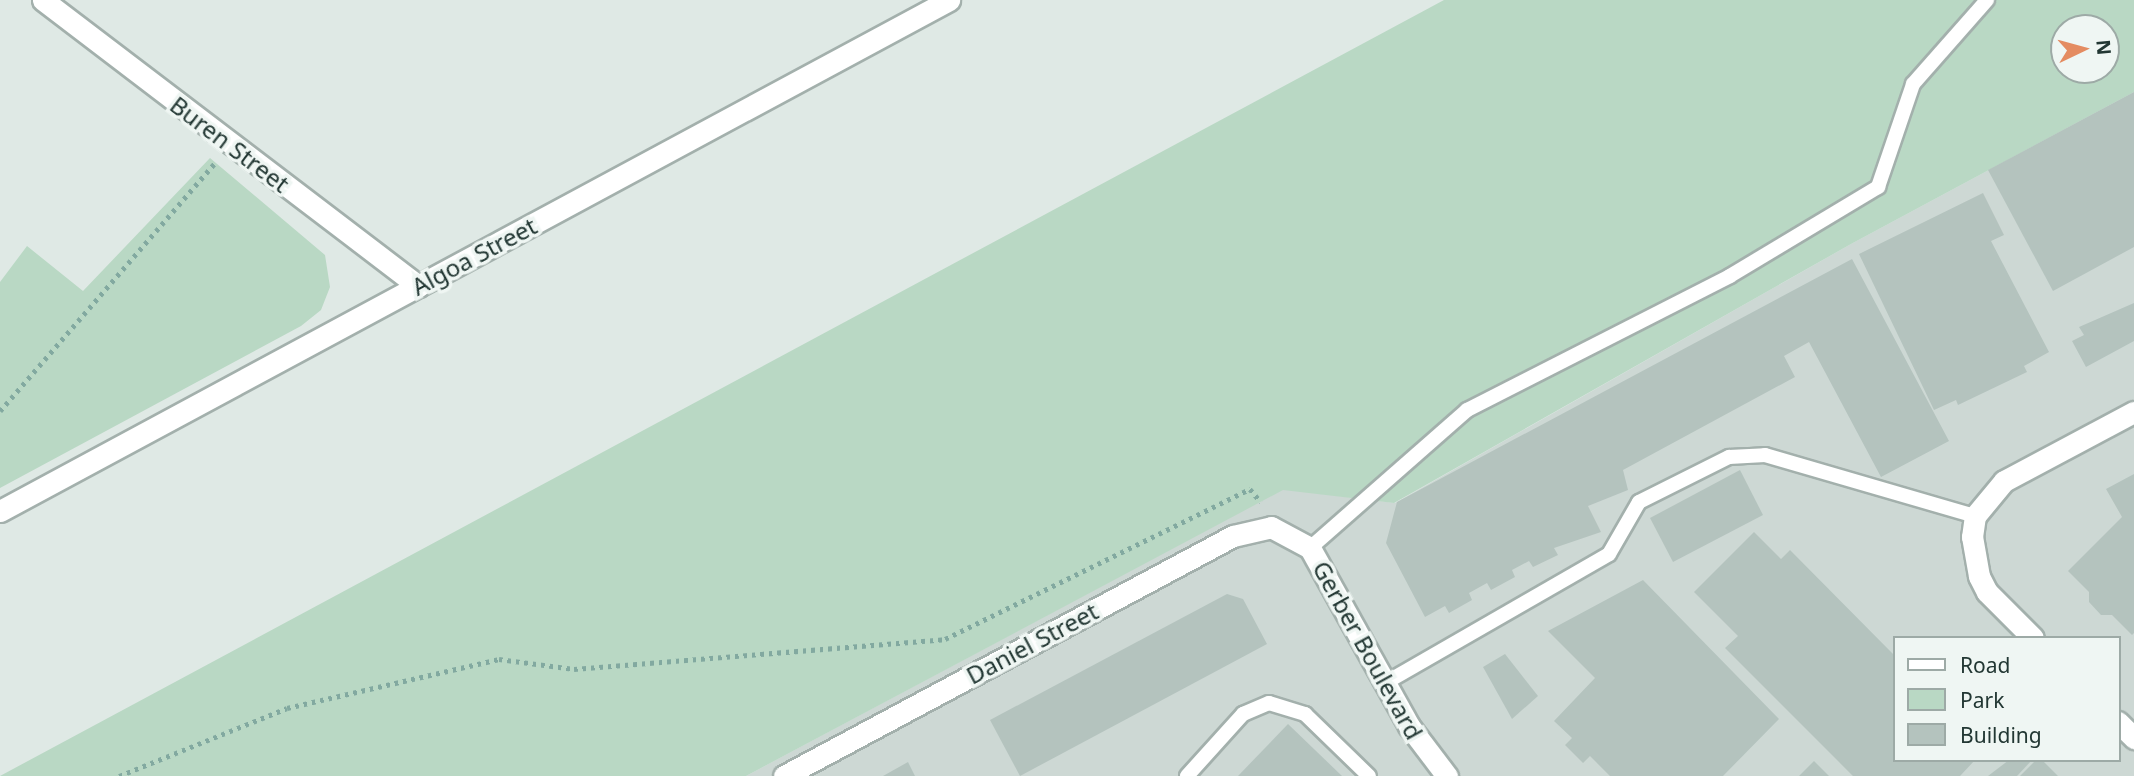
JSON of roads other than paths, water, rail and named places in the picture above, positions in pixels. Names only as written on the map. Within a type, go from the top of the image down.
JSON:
[{"type":"street","name":"Buren Street","points":[[43,0],[418,286]]},
{"type":"street","name":"Algoa Street","points":[[0,511],[949,0]]},
{"type":"street","points":[[2031,636],[1987,592],[1979,576],[1972,537],[1976,516],[2004,481],[2134,412]]},
{"type":"street","name":"Daniel Street","points":[[784,776],[1233,536],[1258,527],[1284,530]]},
{"type":"street","name":"Gerber Boulevard","points":[[1284,530],[1310,548],[1439,773]]},
{"type":"street","points":[[2120,724],[2134,738]]},
{"type":"lane","points":[[1310,548],[1467,410],[1730,276],[1878,187],[1913,84],[1987,0]]},
{"type":"lane","points":[[1385,683],[1609,554],[1639,502],[1729,457],[1765,455],[1976,516]]},
{"type":"lane","points":[[1187,776],[1243,714],[1269,703],[1305,714],[1369,776]]}]
